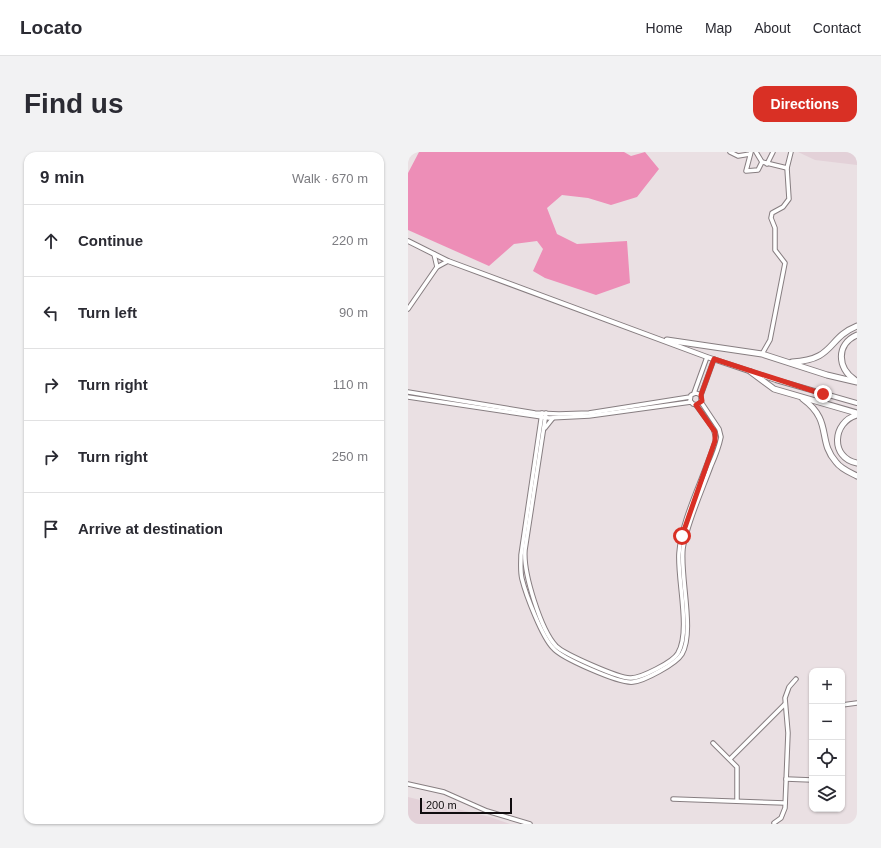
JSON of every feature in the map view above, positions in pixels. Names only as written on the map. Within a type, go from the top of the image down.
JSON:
[{"type":"highway","points":[[791,362],[807,361],[819,357],[827,352],[848,330],[857,326]]},
{"type":"highway","points":[[857,335],[844,346],[841,359],[846,372],[857,382]]},
{"type":"highway","points":[[667,340],[762,354],[791,362],[827,375],[857,382]]},
{"type":"highway","points":[[751,372],[774,388],[857,414]]},
{"type":"highway","points":[[799,396],[811,405],[819,416],[832,458],[843,468],[857,476]]},
{"type":"highway","points":[[857,414],[844,422],[837,438],[837,444],[842,454],[850,461],[857,463]]},
{"type":"main road","points":[[408,241],[448,261],[667,340],[707,357],[793,386],[857,403]]},
{"type":"street","points":[[730,152],[738,156],[751,153],[746,171],[758,170],[762,162]]},
{"type":"street","points":[[756,152],[762,162],[787,168]]},
{"type":"street","points":[[767,164],[773,152]]},
{"type":"street","points":[[762,354],[770,340],[785,263],[775,250],[775,228],[770,221],[772,213],[783,207],[789,199],[787,168],[794,153]]},
{"type":"street","points":[[434,254],[437,267]]},
{"type":"street","points":[[408,309],[437,267],[448,261]]},
{"type":"street","points":[[408,392],[554,418],[589,416],[690,397],[694,393],[707,357]]},
{"type":"street","points":[[544,416],[540,425],[526,514],[521,565],[524,586],[548,642],[556,652],[565,658],[613,678],[632,682],[644,679],[674,662],[681,656],[687,633],[683,549],[691,514],[720,440],[720,432],[701,402],[701,395],[714,359]]},
{"type":"street","points":[[694,393],[701,395]]},
{"type":"street","points":[[408,397],[536,417],[691,402],[696,405],[715,432],[716,438],[714,453]]},
{"type":"street","points":[[690,397],[691,402]]},
{"type":"street","points":[[696,405],[701,402]]},
{"type":"street","points":[[544,416],[544,429],[524,564],[527,582],[553,643],[566,654],[629,678],[646,673],[671,659],[683,647]]},
{"type":"street","points":[[536,417],[540,425]]},
{"type":"street","points":[[544,429],[554,418]]},
{"type":"street","points":[[774,823],[783,815],[785,803],[788,733],[785,704],[786,692],[796,679]]},
{"type":"street","points":[[845,705],[857,703]]},
{"type":"street","points":[[730,759],[785,704]]},
{"type":"street","points":[[713,743],[730,759],[737,769],[737,801]]},
{"type":"street","points":[[786,780],[809,780]]},
{"type":"street","points":[[408,784],[444,792],[487,811],[530,824]]},
{"type":"street","points":[[673,799],[785,803]]},
{"type":"shaded area","points":[[419,152],[624,152],[631,156],[645,152],[659,169],[637,197],[611,205],[588,198],[562,195],[547,208],[557,234],[577,244],[627,241],[630,283],[596,295],[545,278],[533,271],[543,249],[537,241],[514,244],[489,266],[408,230],[408,173]]},
{"type":"shaded area","points":[[798,152],[857,152],[857,165],[815,160]]},
{"type":"shaded area","points":[[408,797],[490,817],[510,824],[408,824]]},
{"type":"route","points":[[682,536],[716,438],[715,432],[700,408],[696,405],[702,401],[701,395],[714,359],[823,394]]}]
